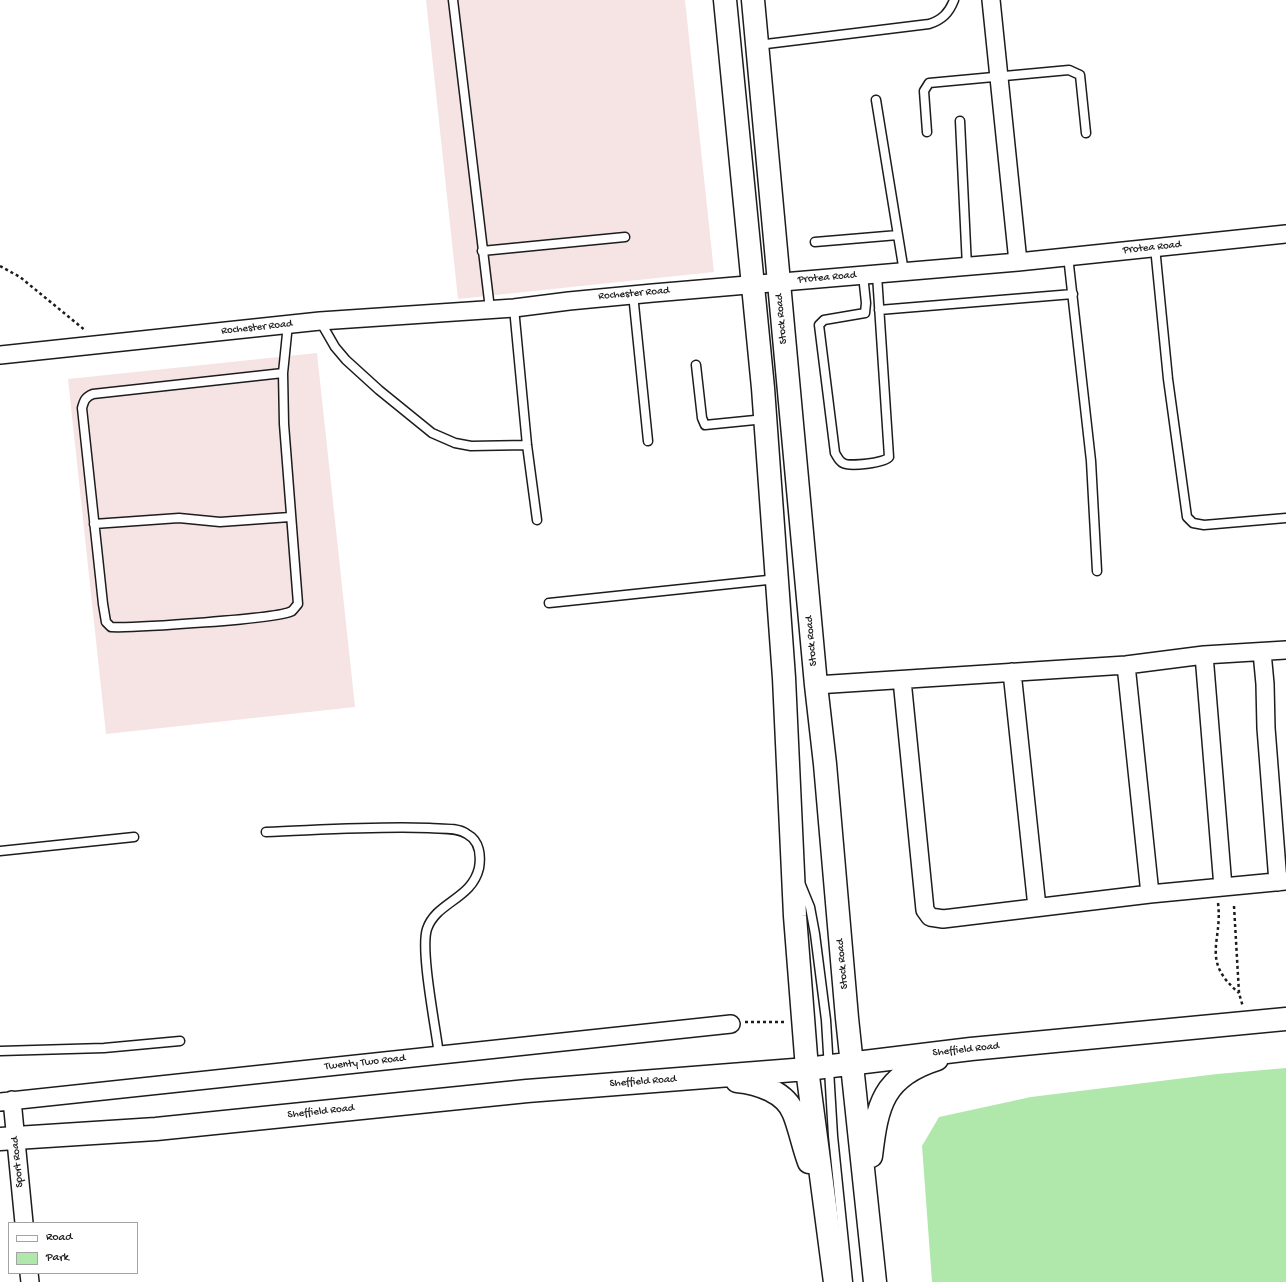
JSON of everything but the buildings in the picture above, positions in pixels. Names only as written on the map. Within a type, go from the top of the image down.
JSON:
[{"type":"main road","points":[[725,0],[766,419],[784,678],[795,916],[818,1068],[826,1217],[835,1282]]},
{"type":"main road","name":"Stock Road","points":[[753,0],[852,1064],[867,1190],[875,1282]]},
{"type":"main road","name":"Sheffield Road","points":[[7,1138],[156,1129],[527,1090],[818,1068],[971,1049],[1286,1019]]},
{"type":"main road","points":[[867,1190],[876,1116],[882,1101],[890,1088],[903,1075],[919,1065],[971,1049]]},
{"type":"main road","points":[[693,1078],[749,1083],[766,1088],[780,1096],[794,1112],[826,1217]]},
{"type":"street","points":[[991,0],[1018,262]]},
{"type":"street","name":"Protea Road","points":[[753,284],[967,267],[1286,234]]},
{"type":"street","name":"Rochester Road","points":[[0,355],[288,324],[514,308],[633,294],[753,284]]},
{"type":"street","points":[[816,685],[1126,665],[1204,656],[1286,650]]},
{"type":"street","points":[[902,680],[925,910],[930,917],[943,919],[1150,894],[1282,882],[1266,728],[1265,684],[1262,652]]},
{"type":"street","points":[[1204,656],[1220,888]]},
{"type":"street","points":[[1126,665],[1150,894]]},
{"type":"street","points":[[1012,672],[1037,907]]},
{"type":"street","name":"Twenty Two Road","points":[[6,1101],[731,1024]]},
{"type":"street","name":"Sport Road","points":[[6,1101],[7,1138],[24,1222]]},
{"type":"lane","points":[[453,0],[490,309]]},
{"type":"lane","points":[[757,45],[929,24],[940,20],[947,14],[954,0]]},
{"type":"lane","points":[[927,132],[924,91],[929,83],[1069,70],[1080,75],[1086,132]]},
{"type":"lane","points":[[876,100],[904,272]]},
{"type":"lane","points":[[960,121],[967,267]]},
{"type":"lane","points":[[816,242],[898,235]]},
{"type":"lane","points":[[482,251],[625,237]]},
{"type":"lane","points":[[1155,247],[1168,380],[1187,517],[1193,523],[1204,525],[1286,518]]},
{"type":"lane","points":[[1068,256],[1091,462],[1097,571]]},
{"type":"lane","points":[[870,275],[880,310],[889,457],[882,462],[846,464],[838,459],[835,453],[819,325],[824,320],[865,313],[870,275]]},
{"type":"lane","points":[[633,294],[648,441]]},
{"type":"lane","points":[[880,310],[1073,294]]},
{"type":"lane","points":[[514,308],[537,520]]},
{"type":"lane","points":[[320,321],[335,347],[346,360],[379,390],[432,433],[455,443],[472,446],[528,445]]},
{"type":"lane","points":[[283,373],[93,394],[88,396],[82,408],[106,622],[110,627],[250,618],[292,611],[298,604],[284,424],[283,373],[288,324]]},
{"type":"lane","points":[[696,365],[702,418],[705,425],[766,419]]},
{"type":"lane","points":[[94,524],[179,518],[220,522],[290,516]]},
{"type":"lane","points":[[549,603],[778,579]]},
{"type":"lane","points":[[266,832],[392,827],[438,829],[463,831],[469,834],[476,842],[480,857],[475,878],[469,888],[444,907],[427,928],[425,942],[426,959],[439,1055]]},
{"type":"lane","points":[[0,851],[134,837]]},
{"type":"lane","points":[[0,1052],[104,1048],[180,1041]]},
{"type":"lane","points":[[818,1068],[833,1136],[848,1282]]},
{"type":"path","points":[[0,266],[20,277],[84,328],[95,345]]},
{"type":"path","points":[[1220,888],[1219,922],[1216,936],[1218,967],[1231,986],[1239,993]]},
{"type":"path","points":[[1234,906],[1239,993],[1244,1009]]},
{"type":"path","points":[[731,1024],[756,1021],[793,1023]]},
{"type":"shaded area","points":[[426,0],[685,0],[714,272],[458,299]]},
{"type":"shaded area","points":[[317,353],[355,707],[106,734],[68,379]]},
{"type":"green space","points":[[1286,1068],[1286,1282],[932,1282],[922,1146],[939,1117],[1031,1097],[1217,1074]]}]
